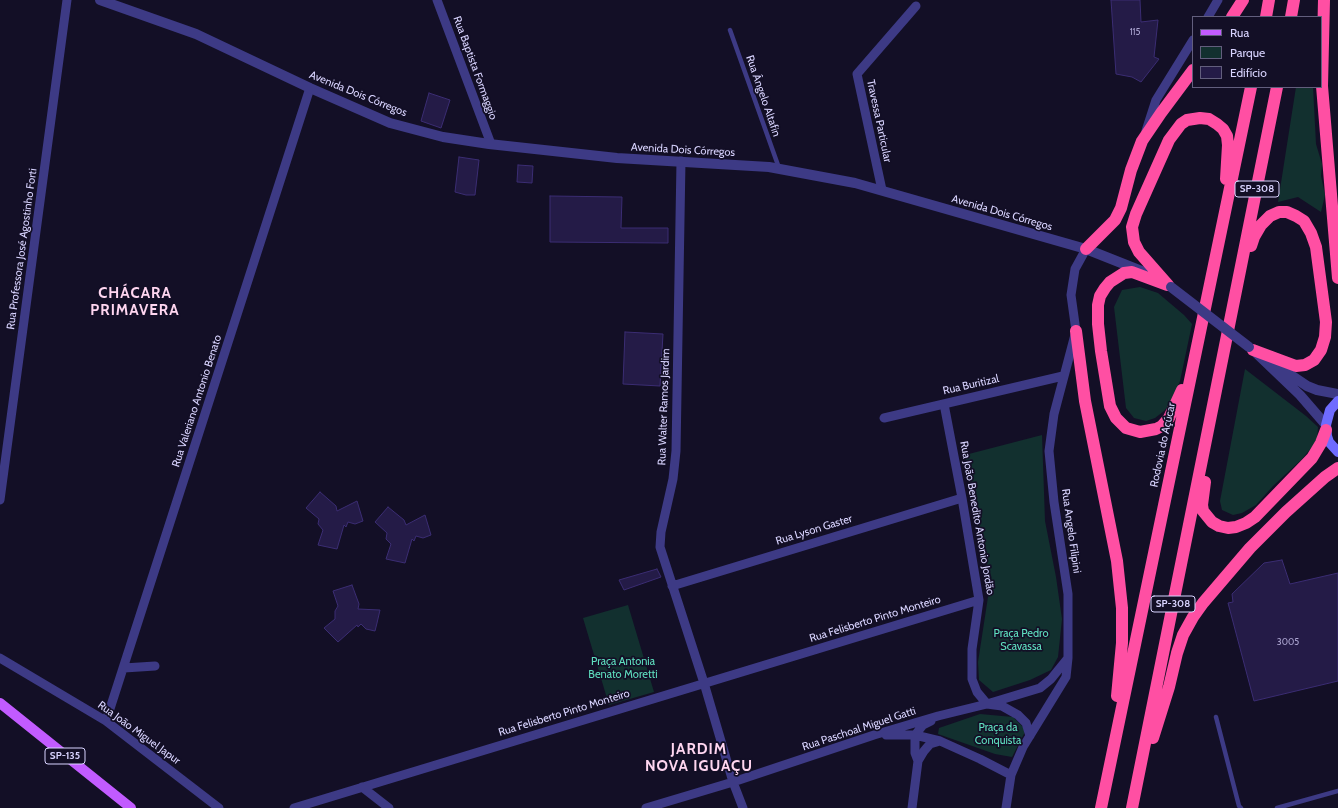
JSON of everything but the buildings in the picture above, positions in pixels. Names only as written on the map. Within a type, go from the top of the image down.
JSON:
[{"type":"highway","points":[[1233,16],[1243,0]]},
{"type":"highway","points":[[1266,16],[1269,0]]},
{"type":"highway","points":[[1291,16],[1294,0]]},
{"type":"highway","points":[[1324,0],[1322,86],[1338,278]]},
{"type":"highway","points":[[1086,249],[1115,220],[1142,141],[1192,71]]},
{"type":"highway","name":"Rodovia do Açúcar","points":[[1101,808],[1251,88]]},
{"type":"highway","name":"SP-308","points":[[1132,805],[1277,88]]},
{"type":"highway","points":[[1170,286],[1139,252],[1134,242],[1132,227],[1136,214],[1169,140],[1181,124],[1193,118],[1209,119],[1223,129],[1227,136],[1228,155],[1220,236]]},
{"type":"highway","points":[[1237,291],[1254,237],[1261,225],[1270,216],[1279,212],[1287,212],[1304,221],[1311,233],[1316,247],[1326,322],[1325,337],[1321,350],[1314,360],[1305,365],[1296,366],[1251,348]]},
{"type":"highway","points":[[1170,286],[1132,272],[1124,273],[1110,282],[1100,296],[1098,318],[1101,351],[1110,406],[1116,418],[1126,428],[1140,432],[1156,429],[1162,426],[1169,418],[1175,406],[1192,365]]},
{"type":"highway","points":[[1076,331],[1085,402],[1117,561],[1122,608],[1122,643],[1111,758]]},
{"type":"highway","points":[[1213,406],[1202,505],[1206,517],[1219,526],[1228,528],[1246,523],[1255,517],[1312,458],[1321,443],[1326,428]]},
{"type":"highway","points":[[1132,805],[1169,687],[1177,653],[1183,636],[1193,617],[1203,603],[1250,548],[1286,512],[1338,468]]},
{"type":"main road","points":[[1338,401],[1330,410],[1326,428],[1329,442],[1338,452]]},
{"type":"main road","name":"SP-135","points":[[0,704],[131,808]]},
{"type":"street","name":"Rua Professora José Agostinho Forti","points":[[0,500],[67,0]]},
{"type":"street","name":"Avenida Dois Córregos","points":[[100,0],[196,34],[310,88],[390,123],[443,137],[617,158],[769,167],[855,183],[1086,249],[1152,275],[1170,286],[1251,348],[1307,386],[1317,390],[1338,394]]},
{"type":"street","name":"Rua Baptista Formaggio","points":[[438,0],[491,144]]},
{"type":"street","points":[[1209,16],[1218,0]]},
{"type":"street","name":"Travessa Particular","points":[[882,190],[857,74],[916,6]]},
{"type":"street","points":[[1142,141],[1156,100],[1192,42]]},
{"type":"street","name":"Rua Valeriano Antonio Benato","points":[[106,721],[310,88]]},
{"type":"street","name":"Rua Walter Ramos Jardim","points":[[681,161],[676,451],[673,479],[660,532],[660,547],[704,683],[733,782],[743,808]]},
{"type":"street","name":"Rua Angelo Filipini","points":[[1006,808],[1011,775],[1023,747],[1066,677],[1068,658],[1068,594],[1054,502],[1049,451],[1054,414],[1076,331],[1071,295],[1075,269],[1086,249]]},
{"type":"street","name":"Avenida Dois Córregos","points":[[1251,348],[1300,396],[1326,428]]},
{"type":"street","name":"Rua Buritizal","points":[[884,418],[1063,376]]},
{"type":"street","name":"Rua João Benedito Antonio Jordão","points":[[944,404],[979,600],[972,649],[972,679],[977,692],[987,704]]},
{"type":"street","name":"Rua Lyson Gaster","points":[[672,586],[962,498]]},
{"type":"street","name":"Rua Felisberto Pinto Monteiro","points":[[294,808],[979,600]]},
{"type":"street","name":"Rua João Miguel Japur","points":[[0,658],[106,721],[219,808]]},
{"type":"street","name":"Rua Paschoal Miguel Gatti","points":[[646,808],[733,782],[874,735],[1040,688],[1051,680],[1068,658]]},
{"type":"street","points":[[124,668],[154,666]]},
{"type":"street","points":[[987,704],[1002,706],[1018,714],[1026,722],[1030,736]]},
{"type":"street","points":[[918,762],[915,753],[915,735],[923,725],[938,716]]},
{"type":"street","points":[[874,735],[915,735],[940,741],[1011,775]]},
{"type":"street","points":[[912,808],[918,762],[930,744],[940,741]]},
{"type":"street","points":[[362,787],[389,808]]},
{"type":"lane","name":"Rua Ângelo Altafin","points":[[730,30],[779,169]]},
{"type":"lane","points":[[1216,718],[1239,806],[1241,808]]},
{"type":"lane","points":[[1277,808],[1338,791]]},
{"type":"green space","points":[[1296,88],[1313,88],[1316,144],[1322,164],[1321,176],[1325,195],[1321,212],[1298,197],[1278,202]]},
{"type":"green space","points":[[1140,287],[1158,293],[1184,315],[1192,324],[1180,381],[1171,403],[1155,418],[1146,421],[1134,418],[1126,408],[1114,307],[1122,290]]},
{"type":"green space","points":[[1245,369],[1318,427],[1317,441],[1301,460],[1273,486],[1256,505],[1242,513],[1233,515],[1222,510],[1220,501]]},
{"type":"green space","name":"Praça Pedro Scavassa","points":[[1042,435],[1045,521],[1056,577],[1062,619],[1058,657],[1051,670],[1030,680],[993,692],[979,680],[978,662],[990,584],[965,455]]},
{"type":"green space","name":"Praça Antonia Benato Moretti","points":[[628,605],[654,692],[609,705],[583,618]]},
{"type":"green space","name":"Praça da Conquista","points":[[980,714],[1013,717],[1026,730],[1012,757],[995,754],[938,734],[939,728]]},
{"type":"district","name":"CHÁCARA PRIMAVERA","points":[[135,302]]},
{"type":"district","name":"JARDIM NOVA IGUAÇU","points":[[699,758]]}]
